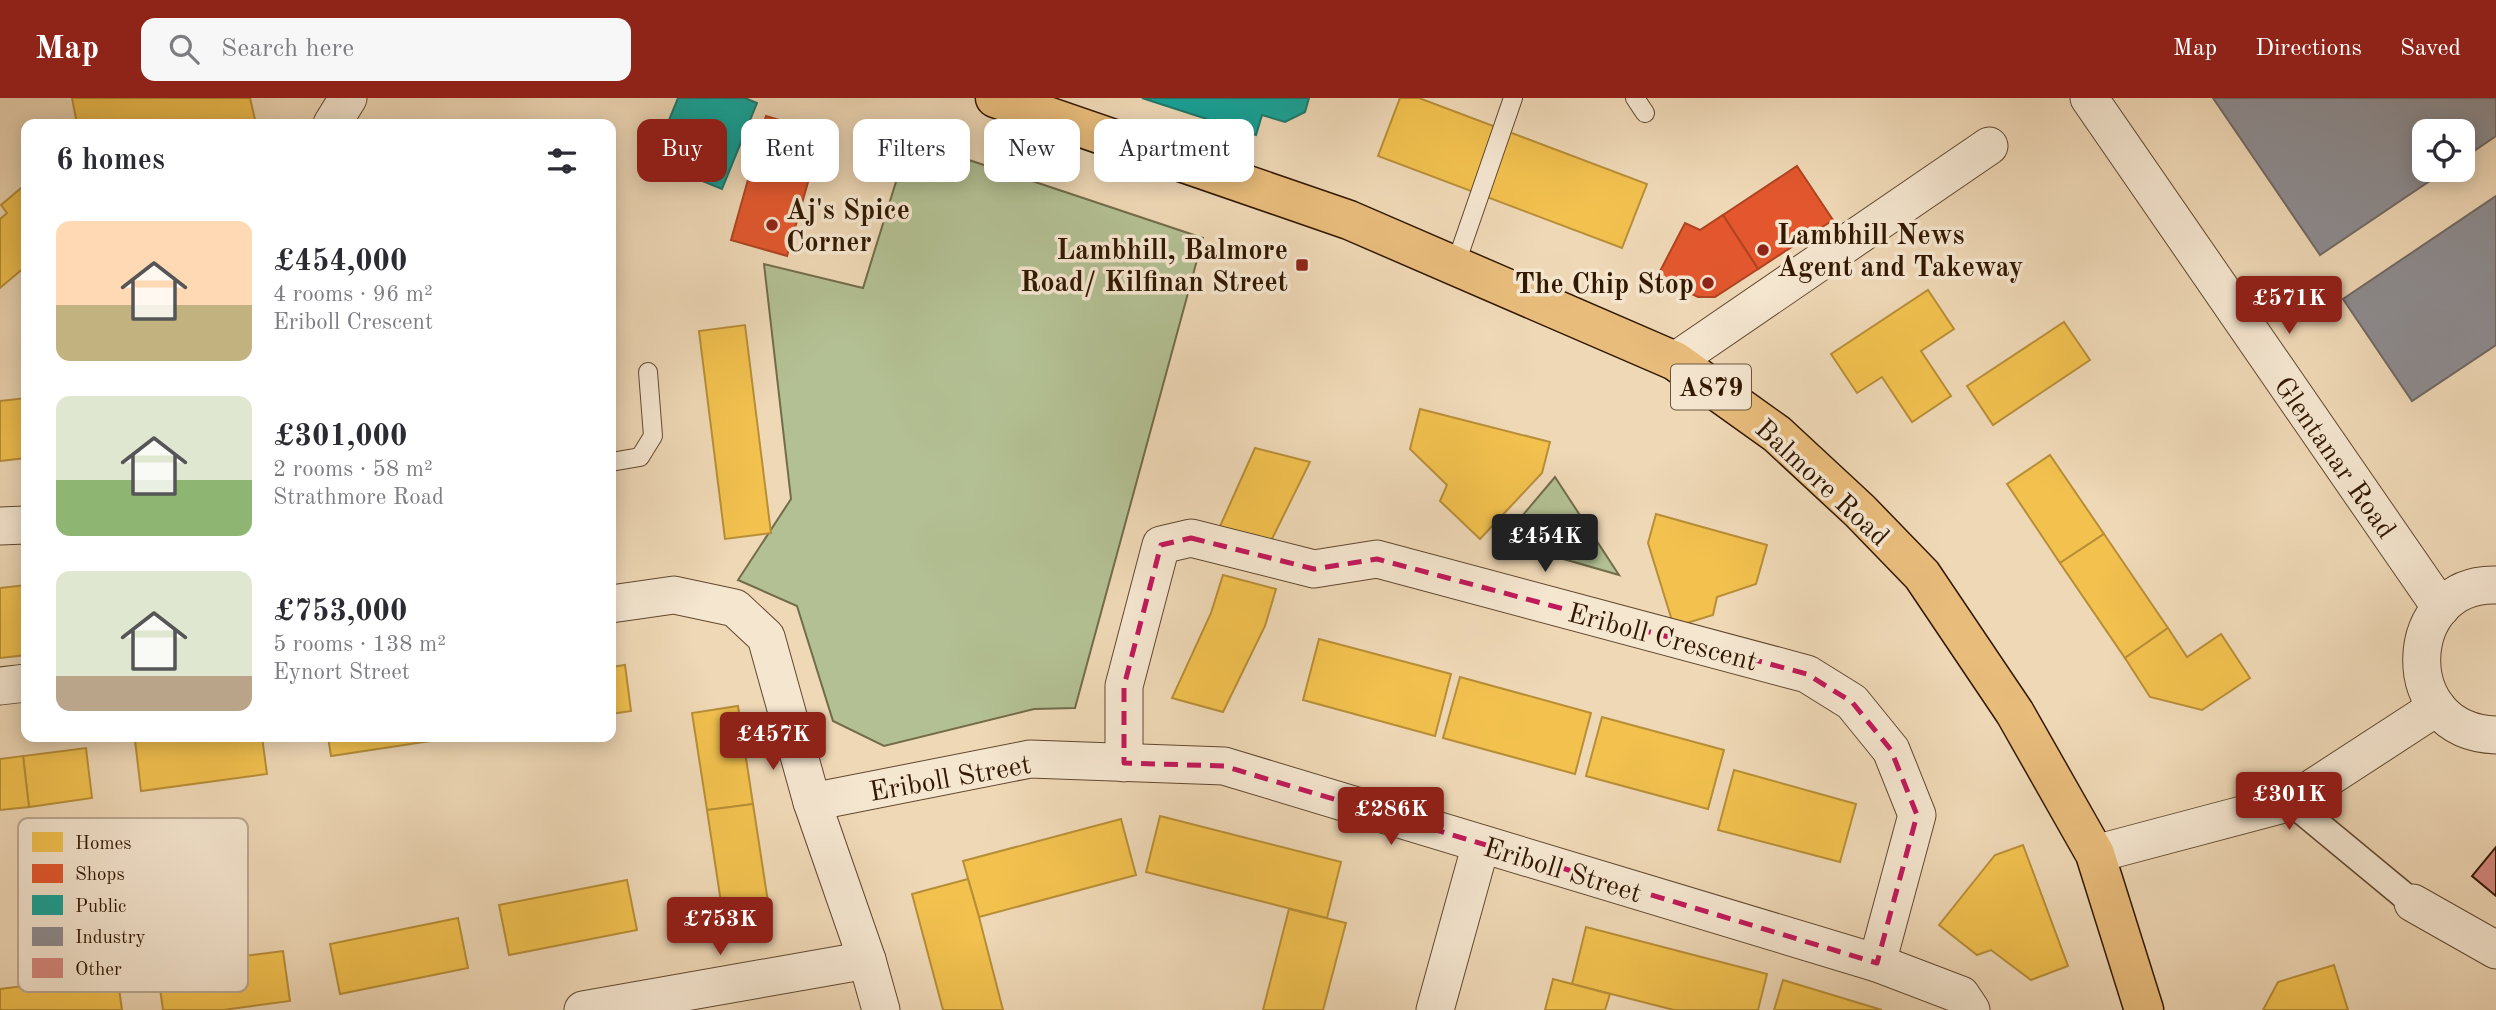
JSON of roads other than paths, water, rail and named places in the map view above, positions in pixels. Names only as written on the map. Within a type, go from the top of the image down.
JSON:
[{"type":"main road","name":"Balmore Road","points":[[995,98],[1349,220],[1675,361],[1777,434],[1860,511],[1922,575],[2015,713],[2095,854],[2144,1010]]},
{"type":"street","points":[[335,119],[348,98]]},
{"type":"street","name":"Glentanar Road","points":[[2089,98],[2441,608]]},
{"type":"street","points":[[1675,361],[1989,146]]},
{"type":"street","points":[[0,526],[21,525]]},
{"type":"street","name":"Eriboll Crescent","points":[[1124,763],[1124,686],[1161,545],[1191,538],[1314,569],[1377,559],[1404,566],[1807,674],[1852,702],[1891,750],[1917,815],[1877,963]]},
{"type":"street","points":[[2496,584],[2486,584],[2462,592],[2441,608],[2428,625],[2421,645],[2420,667],[2426,688],[2437,707],[2456,724],[2481,734],[2496,734]]},
{"type":"street","points":[[616,603],[674,595],[735,608],[766,637],[811,802],[867,960],[881,1010]]},
{"type":"street","points":[[0,686],[21,684]]},
{"type":"street","points":[[2095,854],[2291,802],[2437,707]]},
{"type":"street","name":"Eriboll Street","points":[[811,802],[1030,760],[1224,766],[1877,963],[1961,995],[1971,1010]]},
{"type":"street","points":[[2291,802],[2413,904],[2496,950]]},
{"type":"street","points":[[1436,1010],[1481,844]]},
{"type":"street","points":[[583,1010],[867,960]]},
{"type":"lane","points":[[1455,266],[1513,98]]},
{"type":"lane","points":[[616,461],[640,457],[653,436],[648,372]]},
{"type":"place","name":"Aj's Spice Corner","points":[[772,225]]},
{"type":"place","name":"Lambhill News Agent and Takeway","points":[[1763,250]]},
{"type":"place","name":"Lambhill, Balmore Road/ Kilfinan Street","points":[[1302,265]]},
{"type":"place","name":"The Chip Stop","points":[[1708,283]]}]
